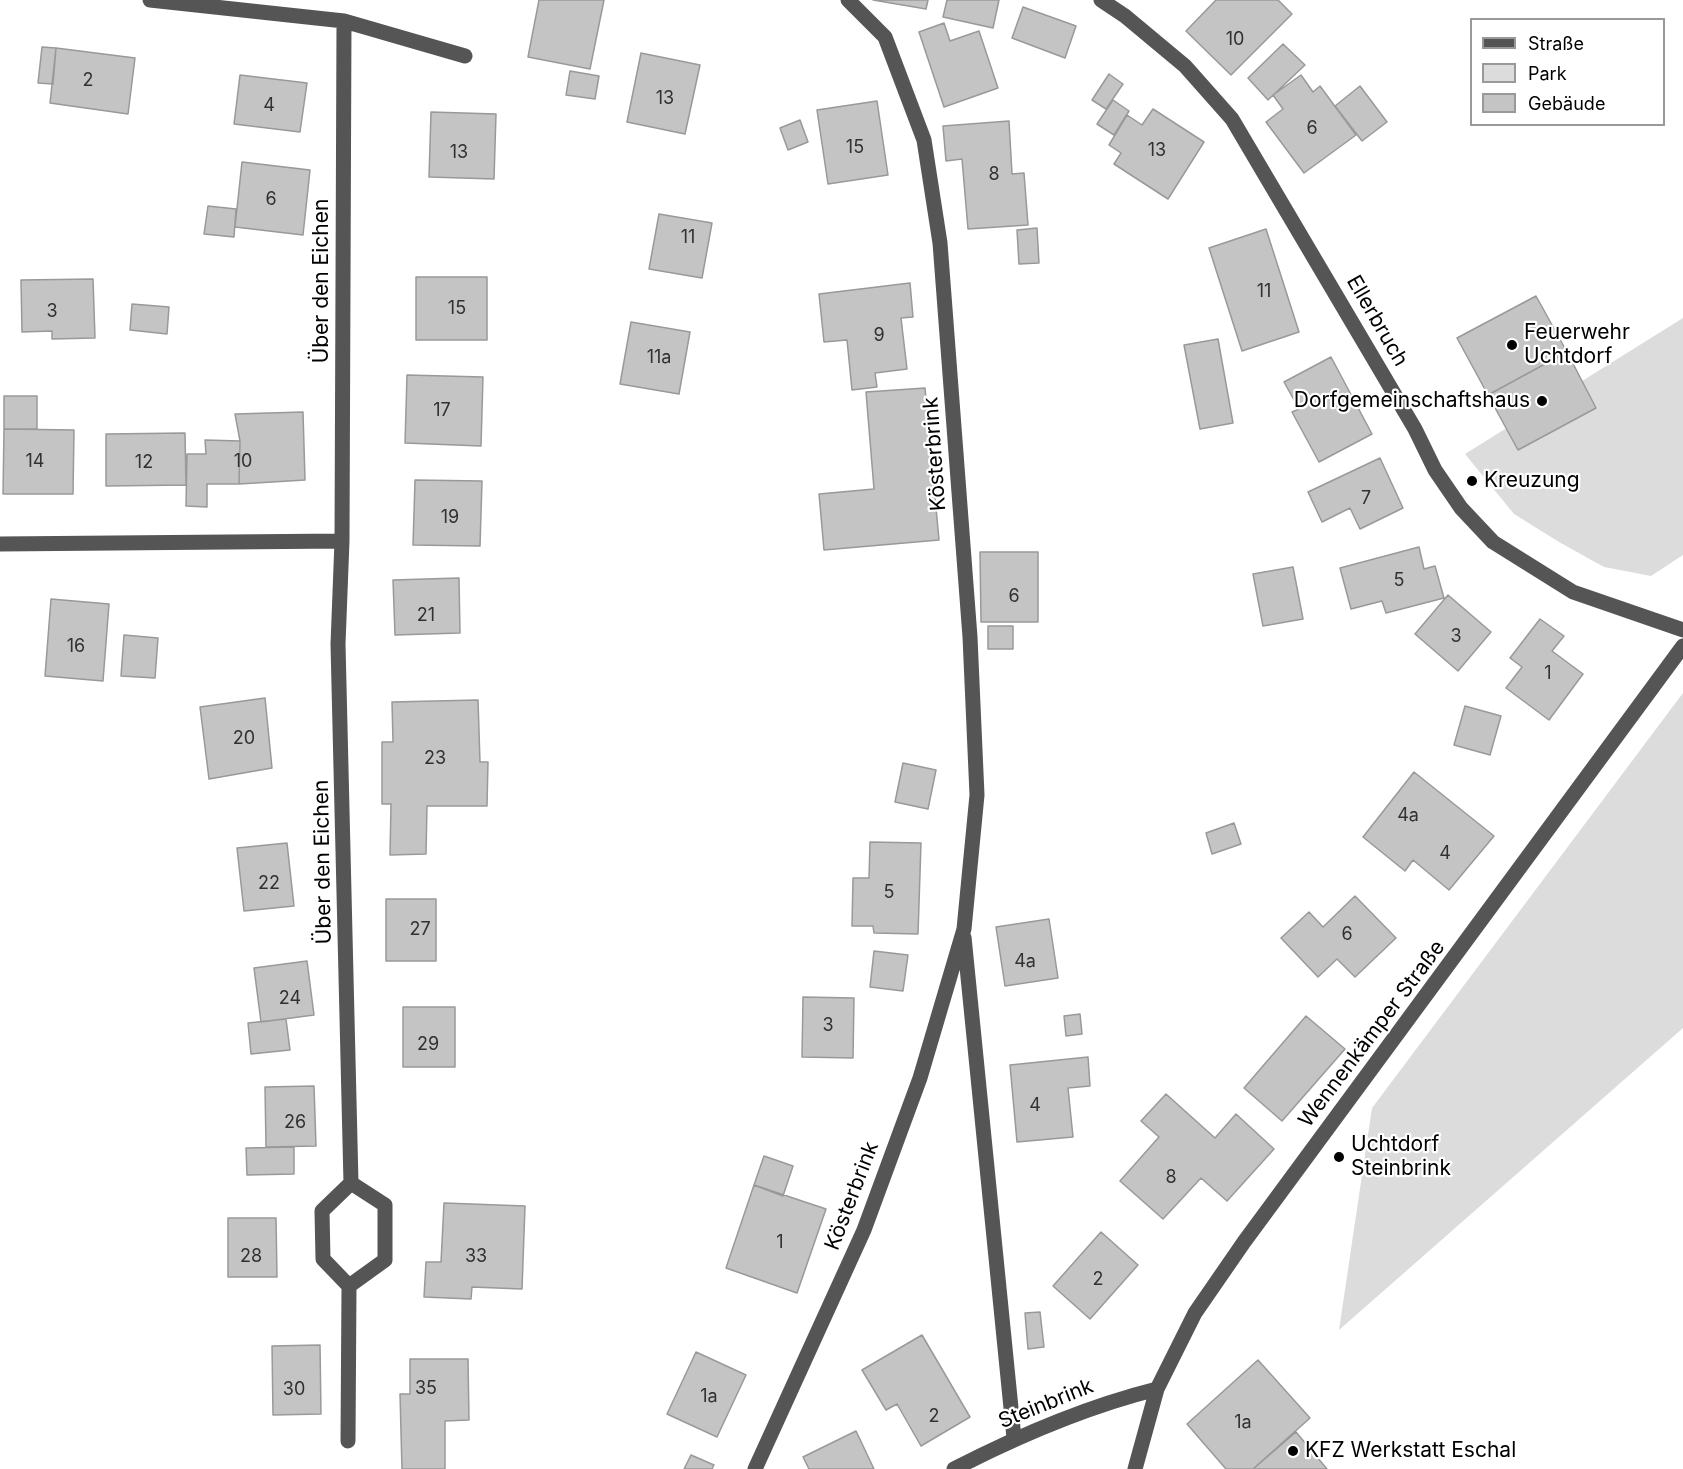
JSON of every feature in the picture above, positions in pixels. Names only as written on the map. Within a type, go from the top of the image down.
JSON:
[{"type":"street","points":[[150,0],[344,21],[465,56]]},
{"type":"street","name":"Kösterbrink","points":[[848,0],[885,37],[924,140],[940,243],[970,637],[976,795],[964,928],[1014,1438]]},
{"type":"street","name":"Ellerbruch","points":[[1101,0],[1125,16],[1185,66],[1232,119],[1415,429],[1435,470],[1461,508],[1493,542],[1573,592],[1683,630]]},
{"type":"street","name":"Über den Eichen","points":[[344,21],[342,541],[338,644],[351,1183]]},
{"type":"street","points":[[0,544],[342,541]]},
{"type":"street","name":"Wennenkämper Straße","points":[[1135,1469],[1157,1389],[1195,1313],[1244,1242],[1683,646]]},
{"type":"street","name":"Kösterbrink","points":[[755,1469],[864,1230],[920,1078],[964,928]]},
{"type":"street","points":[[348,1441],[349,1286],[323,1259],[322,1211],[351,1183],[384,1205],[385,1260],[349,1286]]},
{"type":"street","name":"Steinbrink","points":[[954,1469],[1014,1438],[1105,1402],[1157,1389]]},
{"type":"green space","points":[[1683,318],[1683,555],[1651,576],[1604,567],[1514,514],[1465,454]]},
{"type":"green space","points":[[1683,693],[1683,1028],[1339,1330],[1372,1108]]},
{"type":"building","points":[[539,0],[604,0],[590,69],[528,57]]},
{"type":"building","points":[[873,0],[928,0],[926,9]]},
{"type":"building","points":[[947,0],[999,0],[993,28],[943,17]]},
{"type":"building","points":[[1216,0],[1278,0],[1292,14],[1231,75],[1186,31]]},
{"type":"building","points":[[1023,7],[1076,26],[1065,58],[1012,38]]},
{"type":"building","points":[[944,23],[950,41],[979,31],[998,88],[944,107],[919,32]]},
{"type":"building","points":[[1283,44],[1305,65],[1268,100],[1248,78]]},
{"type":"building","points":[[42,47],[56,48],[53,84],[38,83]]},
{"type":"building","points":[[56,48],[135,58],[128,114],[50,103]]},
{"type":"building","points":[[641,53],[700,65],[685,134],[627,122]]},
{"type":"building","points":[[570,71],[599,76],[595,99],[566,95]]},
{"type":"building","points":[[1109,74],[1123,84],[1106,109],[1092,100]]},
{"type":"building","points":[[240,75],[307,83],[300,132],[234,124]]},
{"type":"building","points":[[1301,75],[1313,92],[1320,86],[1356,135],[1304,173],[1266,122],[1283,109],[1273,95]]},
{"type":"building","points":[[1360,86],[1387,122],[1362,141],[1335,106]]},
{"type":"building","points":[[1113,100],[1129,111],[1114,135],[1097,124]]},
{"type":"building","points":[[877,101],[888,175],[828,184],[817,110]]},
{"type":"building","points":[[1153,109],[1204,142],[1168,199],[1114,164],[1121,153],[1109,145],[1127,115],[1142,125]]},
{"type":"building","points":[[431,112],[496,114],[494,179],[429,177]]},
{"type":"building","points":[[800,120],[808,142],[788,150],[780,128]]},
{"type":"building","points":[[1009,121],[1012,174],[1024,173],[1028,225],[968,229],[962,159],[946,161],[943,126]]},
{"type":"building","points":[[242,162],[310,170],[303,235],[235,227]]},
{"type":"building","points":[[208,206],[236,209],[234,237],[204,234]]},
{"type":"building","points":[[659,214],[712,223],[702,278],[649,269]]},
{"type":"building","points":[[1037,228],[1039,263],[1019,264],[1017,230]]},
{"type":"building","points":[[1266,229],[1299,332],[1242,351],[1209,248]]},
{"type":"building","points":[[416,277],[487,277],[487,340],[416,340]]},
{"type":"building","points":[[93,279],[95,338],[52,339],[52,331],[22,332],[21,280]]},
{"type":"building","points":[[910,283],[913,317],[901,318],[907,369],[875,373],[877,387],[852,390],[847,340],[824,342],[819,294]]},
{"type":"building","name":"Feuerwehr Uchtdorf","points":[[1536,296],[1567,352],[1488,395],[1457,338]]},
{"type":"building","points":[[132,304],[169,307],[167,334],[130,330]]},
{"type":"building","points":[[631,322],[690,332],[679,394],[620,384]]},
{"type":"building","points":[[1218,339],[1233,423],[1200,429],[1184,345]]},
{"type":"building","name":"Dorfgemeinschaftshaus","points":[[1567,352],[1596,408],[1518,450],[1488,395]]},
{"type":"building","points":[[1331,357],[1372,434],[1319,462],[1292,412],[1299,409],[1284,382]]},
{"type":"building","points":[[407,375],[483,377],[481,446],[405,443]]},
{"type":"building","points":[[925,388],[939,540],[824,550],[819,494],[874,489],[866,392]]},
{"type":"building","points":[[4,396],[37,396],[37,429],[4,429]]},
{"type":"building","points":[[303,412],[305,480],[239,484],[240,441],[235,414]]},
{"type":"building","points":[[4,429],[74,430],[73,494],[3,494]]},
{"type":"building","points":[[185,433],[186,485],[106,486],[106,434]]},
{"type":"building","points":[[205,440],[240,441],[239,484],[207,484],[207,507],[186,506],[187,454],[206,454]]},
{"type":"building","points":[[1380,458],[1403,508],[1360,529],[1350,508],[1322,522],[1308,492]]},
{"type":"building","points":[[415,480],[482,481],[480,546],[413,545]]},
{"type":"building","points":[[1419,547],[1424,569],[1435,566],[1444,598],[1386,613],[1382,601],[1351,609],[1340,568]]},
{"type":"building","points":[[980,552],[1038,552],[1038,622],[981,622]]},
{"type":"building","points":[[1293,567],[1303,619],[1263,626],[1253,574]]},
{"type":"building","points":[[459,578],[460,633],[395,635],[393,580]]},
{"type":"building","points":[[1448,595],[1491,632],[1458,671],[1415,634]]},
{"type":"building","points":[[51,599],[109,604],[103,681],[45,676]]},
{"type":"building","points":[[1540,619],[1564,636],[1552,651],[1583,674],[1549,720],[1506,688],[1522,667],[1510,658]]},
{"type":"building","points":[[988,626],[1013,626],[1013,649],[988,649]]},
{"type":"building","points":[[124,635],[158,638],[155,678],[121,676]]},
{"type":"building","points":[[265,698],[272,768],[209,779],[200,707]]},
{"type":"building","points":[[478,700],[480,762],[488,762],[487,806],[427,806],[426,854],[390,855],[391,804],[382,804],[382,742],[393,742],[392,702]]},
{"type":"building","points":[[1465,706],[1501,716],[1490,755],[1454,745]]},
{"type":"building","points":[[903,763],[936,770],[928,809],[895,802]]},
{"type":"building","points":[[1414,772],[1494,836],[1449,890],[1413,860],[1405,871],[1363,837]]},
{"type":"building","points":[[1234,823],[1241,844],[1212,854],[1206,833]]},
{"type":"building","points":[[870,842],[921,843],[918,934],[874,933],[873,926],[852,926],[853,878],[869,878]]},
{"type":"building","points":[[287,843],[294,906],[244,911],[237,848]]},
{"type":"building","points":[[1355,896],[1396,938],[1355,977],[1337,959],[1318,977],[1281,938],[1309,912],[1323,927]]},
{"type":"building","points":[[386,899],[436,899],[436,961],[386,961]]},
{"type":"building","points":[[1049,919],[1058,978],[1005,986],[996,927]]},
{"type":"building","points":[[874,951],[908,955],[903,991],[870,987]]},
{"type":"building","points":[[307,961],[314,1015],[261,1022],[254,968]]},
{"type":"building","points":[[803,997],[854,998],[853,1058],[802,1057]]},
{"type":"building","points":[[403,1007],[455,1007],[455,1067],[403,1067]]},
{"type":"building","points":[[1080,1014],[1082,1034],[1066,1036],[1064,1016]]},
{"type":"building","points":[[1306,1016],[1345,1049],[1282,1121],[1244,1088]]},
{"type":"building","points":[[286,1019],[290,1050],[251,1054],[248,1023]]},
{"type":"building","points":[[1088,1057],[1090,1086],[1068,1088],[1073,1137],[1017,1142],[1010,1065]]},
{"type":"building","points":[[314,1086],[316,1146],[266,1147],[265,1087]]},
{"type":"building","points":[[1166,1094],[1215,1138],[1236,1114],[1274,1149],[1227,1201],[1201,1178],[1163,1219],[1120,1181],[1159,1137],[1141,1121]]},
{"type":"building","points":[[294,1147],[294,1174],[247,1175],[246,1148]]},
{"type":"building","points":[[764,1156],[793,1166],[783,1196],[754,1185]]},
{"type":"building","points":[[754,1185],[826,1209],[797,1293],[726,1268]]},
{"type":"building","points":[[444,1203],[525,1206],[522,1289],[472,1287],[471,1299],[424,1297],[426,1262],[441,1262]]},
{"type":"building","points":[[228,1218],[276,1218],[277,1277],[228,1277]]},
{"type":"building","points":[[1101,1232],[1138,1265],[1090,1319],[1053,1286]]},
{"type":"building","points":[[1040,1312],[1044,1347],[1028,1349],[1025,1313]]},
{"type":"building","points":[[922,1335],[970,1417],[921,1446],[897,1404],[886,1410],[862,1370]]},
{"type":"building","points":[[320,1345],[321,1414],[273,1415],[272,1346]]},
{"type":"building","points":[[696,1352],[746,1375],[717,1437],[667,1414]]},
{"type":"building","points":[[410,1359],[468,1359],[469,1420],[445,1421],[445,1469],[402,1469],[400,1394],[410,1394]]},
{"type":"building","points":[[1258,1360],[1310,1418],[1253,1469],[1226,1469],[1187,1424]]},
{"type":"building","points":[[856,1431],[874,1469],[809,1469],[803,1457]]},
{"type":"building","name":"KFZ Werkstatt Eschal","points":[[1296,1432],[1327,1469],[1253,1469]]},
{"type":"building","points":[[691,1455],[714,1465],[712,1469],[684,1469]]},
{"type":"place","name":"Feuerwehr Uchtdorf","points":[[1512,345]]},
{"type":"place","name":"Dorfgemeinschaftshaus","points":[[1542,401]]},
{"type":"place","name":"Kreuzung","points":[[1472,481]]},
{"type":"place","name":"Uchtdorf Steinbrink","points":[[1339,1157]]},
{"type":"place","name":"KFZ Werkstatt Eschal","points":[[1293,1451]]}]
